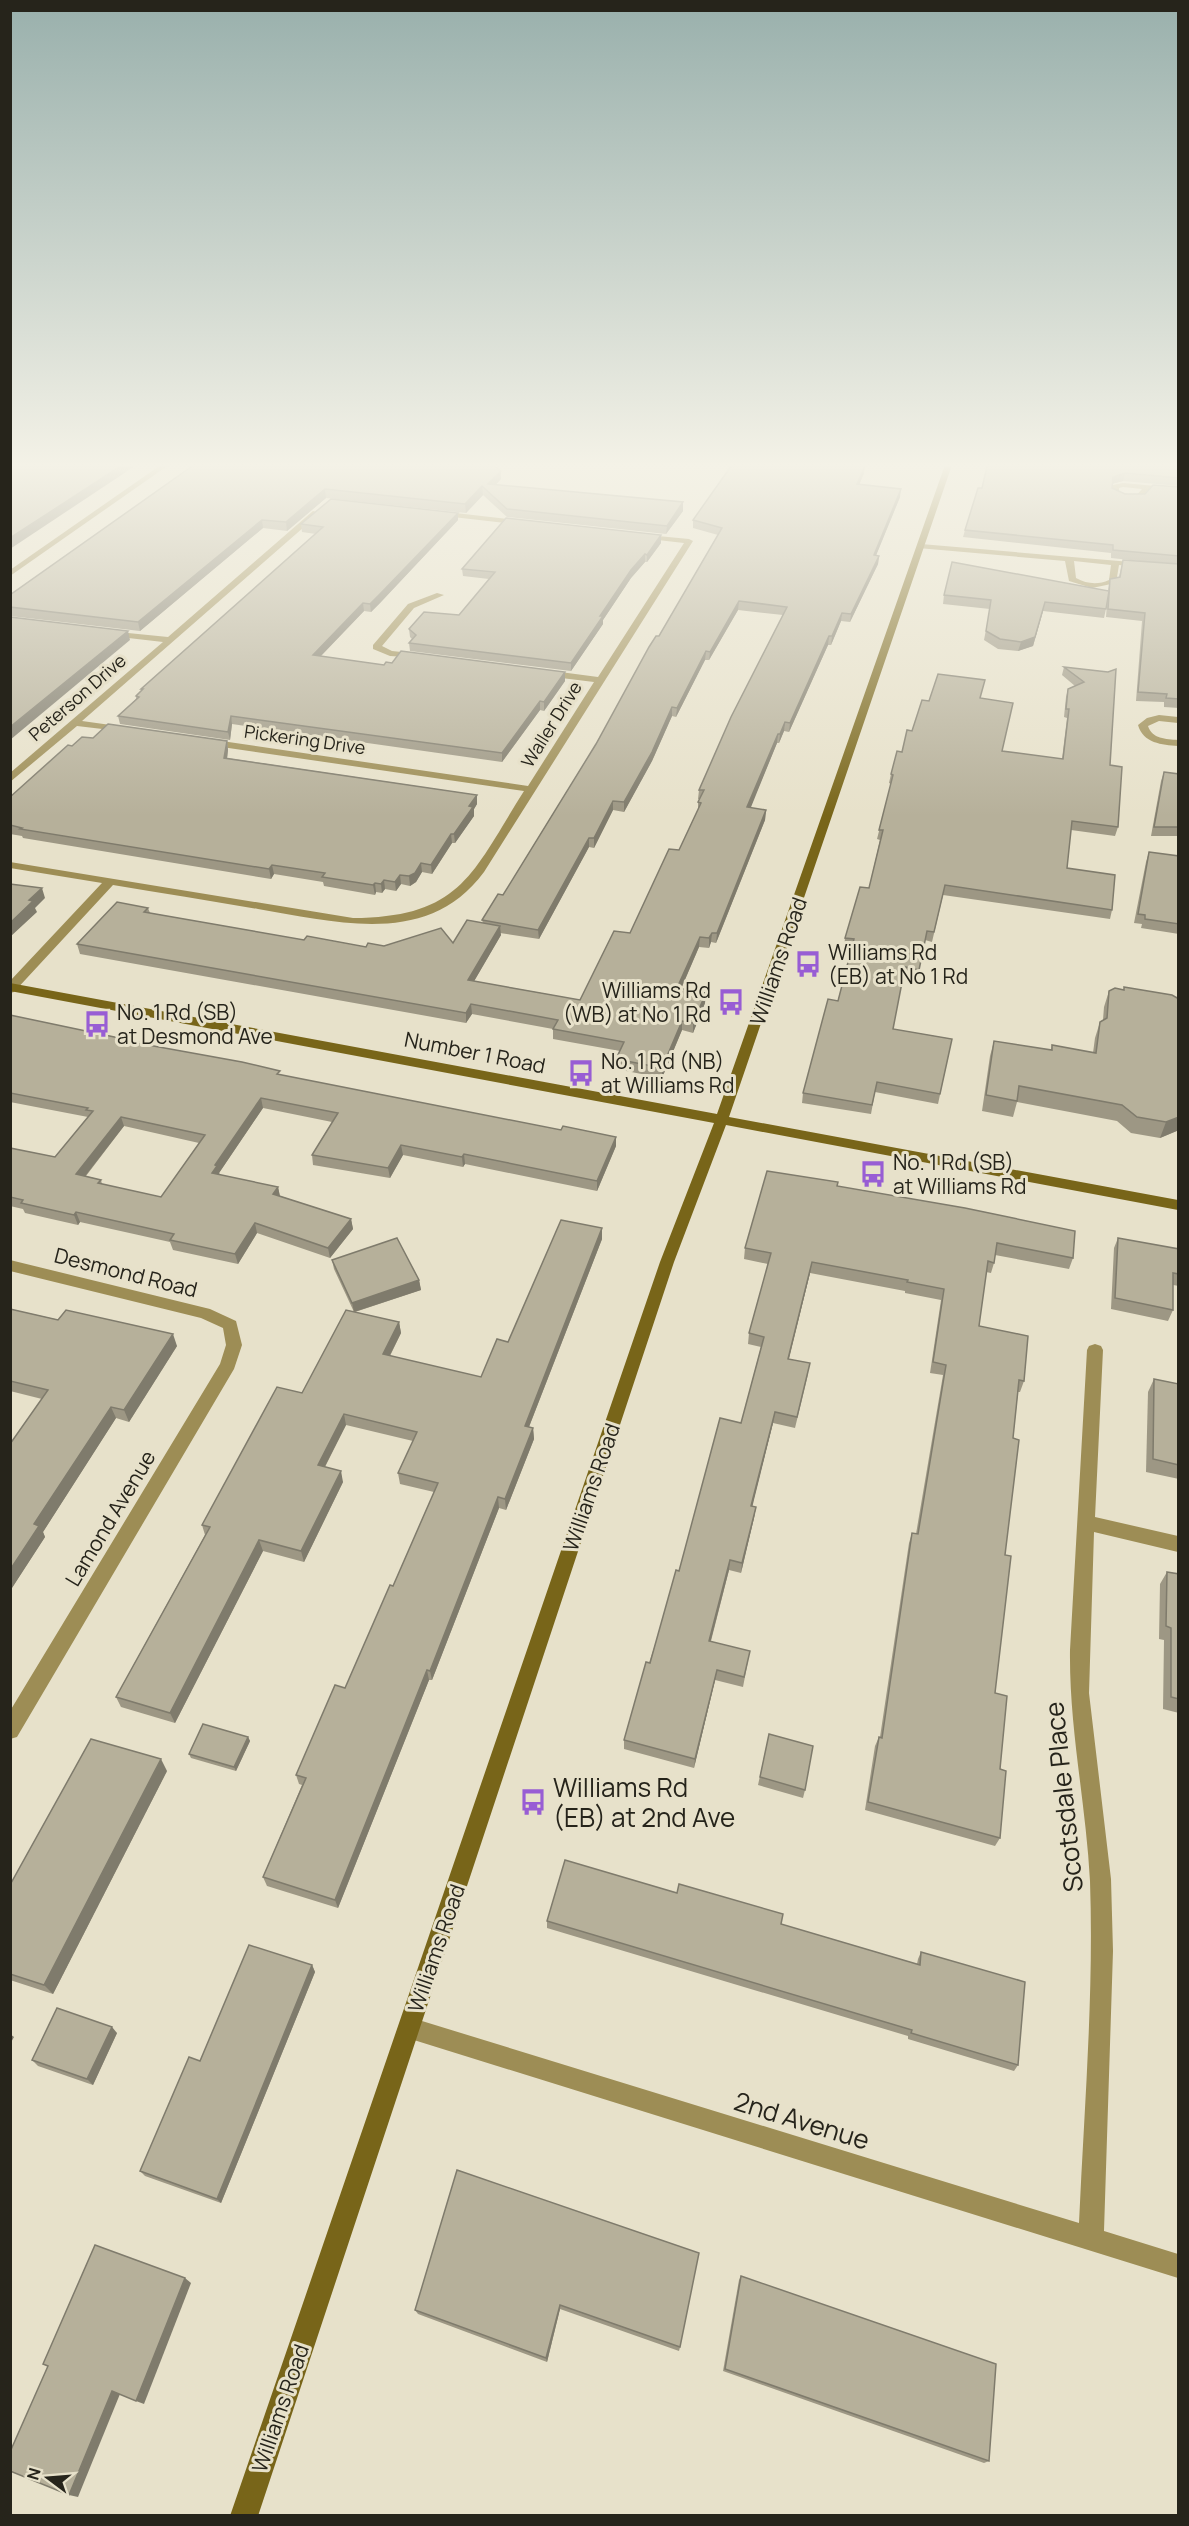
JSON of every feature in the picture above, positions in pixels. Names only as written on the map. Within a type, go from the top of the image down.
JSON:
[{"type":"street","name":"Peterson Drive","points":[[10,778],[239,580]]},
{"type":"street","name":"Waller Drive","points":[[111,881],[343,920],[381,921],[429,911],[450,902],[468,886],[664,580]]},
{"type":"street","name":"Williams Road","points":[[244,2516],[667,1262],[731,1095],[909,580]]},
{"type":"street","points":[[1075,580],[1093,585],[1107,585],[1113,580]]},
{"type":"street","points":[[425,657],[390,653],[376,647],[411,606],[440,595]]},
{"type":"street","points":[[103,632],[170,640]]},
{"type":"street","points":[[529,671],[598,680]]},
{"type":"street","points":[[1179,720],[1157,718],[1146,721],[1143,725],[1145,732],[1150,736],[1179,743]]},
{"type":"street","points":[[75,723],[133,731]]},
{"type":"street","name":"Pickering Drive","points":[[192,740],[530,789]]},
{"type":"street","points":[[10,865],[111,881]]},
{"type":"street","points":[[11,987],[111,881]]},
{"type":"street","name":"Number 1 Road","points":[[11,987],[1179,1205]]},
{"type":"street","name":"Desmond Road","points":[[10,1265],[205,1312],[230,1325]]},
{"type":"street","name":"Lamond Avenue","points":[[10,1730],[18,1702],[228,1365],[234,1346],[230,1325]]},
{"type":"street","name":"Scotsdale Place","points":[[1091,2239],[1102,1951],[1099,1869],[1079,1693],[1079,1650],[1095,1350]]},
{"type":"street","points":[[1087,1522],[1179,1544]]},
{"type":"street","name":"2nd Avenue","points":[[409,2028],[1179,2266]]},
{"type":"building","points":[[31,580],[189,580],[138,622],[10,607],[10,595]]},
{"type":"building","points":[[264,580],[393,580],[370,604],[363,603],[313,655],[384,665],[386,662],[392,663],[401,651],[565,672],[544,702],[540,701],[502,753],[231,716],[228,732],[118,716],[139,697],[136,696],[143,689],[141,689]]},
{"type":"building","points":[[488,580],[624,580],[571,663],[409,643],[416,635],[409,629],[424,612],[459,615]]},
{"type":"building","points":[[692,580],[867,580],[851,614],[842,613],[832,636],[829,636],[790,723],[785,722],[778,734],[747,807],[766,810],[717,933],[712,933],[709,938],[700,937],[677,988],[706,993],[693,1023],[682,1021],[662,1068],[616,1059],[624,1042],[553,1029],[558,1020],[471,1004],[466,1013],[77,944],[117,902],[148,908],[144,912],[304,940],[307,936],[366,947],[368,943],[384,946],[441,928],[453,943],[467,920],[500,926],[468,980],[580,1000],[614,931],[630,933],[669,849],[679,850],[701,803],[698,802],[704,790],[699,790],[731,717],[787,607],[739,601],[710,652],[706,651],[677,708],[672,707],[652,752],[624,802],[613,801],[594,838],[589,838],[538,930],[482,920],[498,894],[503,895],[596,744],[649,647],[656,636],[659,636]]},
{"type":"building","points":[[948,580],[1049,580],[1109,591],[1106,609],[1045,602],[1035,637],[1021,642],[1000,639],[986,631],[991,600],[944,595]]},
{"type":"building","points":[[1110,580],[1179,580],[1179,699],[1166,698],[1167,694],[1138,692],[1145,613],[1108,609]]},
{"type":"building","points":[[10,617],[128,631],[10,727]]},
{"type":"building","points":[[1064,667],[1108,672],[1116,669],[1110,765],[1122,767],[1118,827],[1072,821],[1067,868],[1115,875],[1112,910],[945,885],[934,932],[927,931],[919,970],[905,967],[893,1029],[952,1039],[940,1094],[877,1082],[872,1105],[803,1093],[828,999],[838,1001],[854,939],[845,938],[860,887],[869,888],[883,830],[879,830],[897,751],[902,752],[907,730],[912,731],[922,700],[929,701],[938,674],[985,680],[980,698],[1013,703],[1002,751],[1063,759],[1069,709],[1066,709],[1068,689],[1084,682]]},
{"type":"building","points":[[108,724],[227,741],[224,758],[477,795],[469,806],[473,807],[454,834],[451,834],[431,865],[421,863],[415,873],[409,876],[400,875],[395,882],[384,880],[381,884],[373,885],[322,877],[325,873],[272,865],[269,869],[20,829],[22,828],[10,825],[10,797],[68,745],[72,746],[82,737],[93,738]]},
{"type":"building","points":[[1164,772],[1179,774],[1179,827],[1154,827]]},
{"type":"building","points":[[1149,852],[1179,856],[1179,924],[1145,919],[1145,915],[1138,914]]},
{"type":"building","points":[[10,884],[42,888],[29,900],[33,901],[10,923]]},
{"type":"building","points":[[1124,987],[1172,995],[1179,999],[1179,1117],[1166,1122],[1137,1117],[1122,1105],[1019,1086],[1017,1101],[986,1095],[994,1041],[1052,1050],[1052,1045],[1096,1053],[1100,1022],[1107,1018],[1109,991],[1115,988],[1124,990]]},
{"type":"building","points":[[10,1015],[280,1071],[277,1074],[561,1130],[563,1126],[616,1137],[597,1181],[464,1154],[462,1157],[401,1145],[388,1168],[312,1155],[338,1113],[261,1098],[215,1165],[217,1166],[212,1173],[278,1187],[273,1194],[351,1219],[328,1248],[255,1223],[235,1254],[170,1240],[174,1234],[76,1212],[74,1215],[21,1203],[23,1200],[10,1197],[10,1148],[55,1157],[93,1111],[86,1110],[88,1108],[10,1093]],"holes":[[[121,1117],[205,1135],[161,1197],[98,1183],[101,1180],[76,1174]]]},
{"type":"building","points":[[767,1171],[838,1182],[837,1186],[965,1208],[1075,1231],[1073,1258],[997,1243],[994,1263],[988,1261],[979,1326],[1028,1336],[1024,1381],[1019,1380],[1013,1438],[1019,1440],[1005,1555],[1011,1556],[995,1693],[1007,1696],[1000,1769],[1006,1771],[1000,1838],[868,1802],[879,1737],[882,1738],[912,1533],[918,1534],[946,1365],[933,1362],[944,1289],[812,1262],[788,1359],[810,1363],[797,1417],[775,1412],[751,1506],[756,1507],[742,1563],[730,1560],[709,1641],[750,1651],[744,1677],[717,1670],[695,1759],[624,1740],[646,1662],[650,1663],[676,1570],[679,1571],[720,1418],[741,1423],[764,1337],[749,1333],[771,1253],[745,1248]]},
{"type":"building","points":[[561,1220],[602,1228],[525,1426],[533,1428],[505,1499],[498,1497],[430,1671],[427,1670],[335,1900],[263,1877],[306,1778],[296,1775],[335,1685],[345,1688],[438,1483],[398,1473],[417,1432],[344,1414],[318,1465],[341,1471],[301,1551],[259,1540],[170,1713],[116,1697],[210,1527],[202,1525],[277,1387],[302,1393],[346,1310],[399,1322],[383,1354],[481,1377],[497,1339],[508,1342]]},
{"type":"building","points":[[397,1238],[419,1280],[352,1303],[332,1260]]},
{"type":"building","points":[[1118,1238],[1179,1249],[1179,1274],[1173,1273],[1173,1310],[1115,1298]]},
{"type":"building","points":[[10,1309],[58,1320],[66,1310],[173,1334],[124,1410],[111,1407],[34,1524],[39,1526],[10,1570],[10,1444],[48,1390],[10,1381]]},
{"type":"building","points":[[1154,1379],[1179,1384],[1179,1465],[1153,1459]]},
{"type":"building","points":[[1167,1572],[1179,1574],[1179,1699],[1171,1697],[1171,1628],[1166,1626]]},
{"type":"building","points":[[203,1724],[248,1737],[234,1767],[189,1754]]},
{"type":"building","points":[[769,1734],[813,1746],[805,1790],[760,1777]]},
{"type":"building","points":[[91,1739],[161,1759],[44,1985],[10,1974],[10,1885]]},
{"type":"building","points":[[565,1860],[677,1893],[679,1884],[783,1914],[781,1924],[920,1965],[921,1952],[1025,1982],[1018,2065],[911,2033],[912,2030],[547,1921]]},
{"type":"building","points":[[249,1945],[312,1965],[217,2199],[140,2171],[189,2057],[200,2061]]},
{"type":"building","points":[[57,2008],[112,2027],[87,2079],[32,2060]]},
{"type":"building","points":[[457,2170],[699,2253],[680,2347],[560,2305],[546,2358],[415,2310]]},
{"type":"building","points":[[95,2245],[185,2278],[136,2401],[112,2391],[69,2495],[10,2471],[10,2452],[48,2366],[43,2364]]},
{"type":"building","points":[[741,2276],[996,2364],[989,2461],[725,2369]]},
{"type":"place","name":"Williams Rd (EB) at No 1 Rd","points":[[808,964]]},
{"type":"place","name":"Williams Rd (WB) at No 1 Rd","points":[[731,1002]]},
{"type":"place","name":"No. 1 Rd (SB) at Desmond Ave","points":[[97,1024]]},
{"type":"place","name":"No. 1 Rd (NB) at Williams Rd","points":[[581,1073]]},
{"type":"place","name":"No. 1 Rd (SB) at Williams Rd","points":[[873,1174]]},
{"type":"place","name":"Williams Rd (EB) at 2nd Ave","points":[[533,1802]]}]
